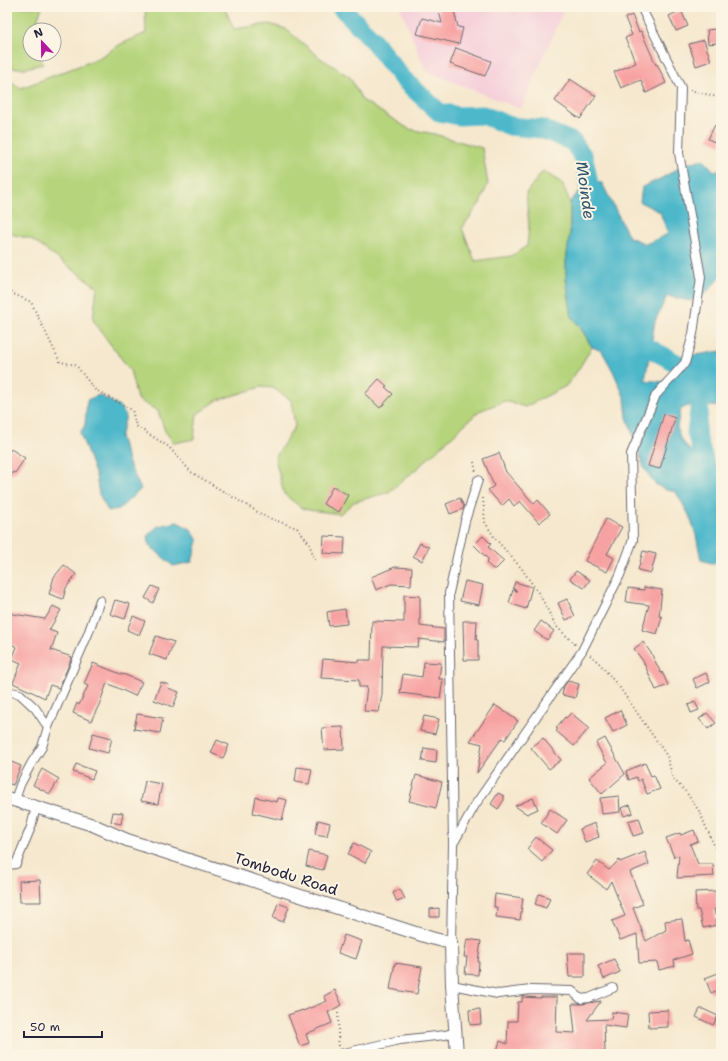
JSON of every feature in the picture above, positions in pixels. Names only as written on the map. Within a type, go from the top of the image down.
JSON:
[{"type":"main road","name":"Tombodu Road","points":[[11,799],[93,825],[142,844],[431,938],[451,943]]},
{"type":"main road","points":[[451,943],[452,985],[457,1054]]},
{"type":"street","points":[[453,844],[475,805],[582,651],[620,575],[633,540],[631,454],[656,395],[685,363],[693,334],[701,277],[679,153],[681,88],[641,7]]},
{"type":"street","points":[[451,943],[453,844],[449,593],[465,521],[478,480]]},
{"type":"street","points":[[11,799],[42,747],[48,727],[88,634],[100,600]]},
{"type":"street","points":[[7,691],[20,694],[35,708],[48,727]]},
{"type":"street","points":[[7,865],[16,864],[31,827],[36,807]]},
{"type":"street","points":[[452,985],[498,994],[531,990],[572,991],[581,999],[589,998],[613,988]]},
{"type":"street","points":[[340,1054],[400,1040],[445,1035],[456,1032]]},
{"type":"path","points":[[681,88],[721,98]]},
{"type":"path","points":[[7,291],[32,302],[60,362],[76,365],[94,389],[132,410],[136,426],[169,446],[191,472],[266,517],[297,528],[309,543],[315,561]]},
{"type":"path","points":[[474,462],[483,498],[485,522],[494,537],[522,569],[541,597],[556,626],[582,651],[593,657],[608,673],[660,745],[667,756],[673,779],[686,792],[699,811],[721,861]]},
{"type":"path","points":[[338,1013],[337,1038],[340,1054]]},
{"type":"shaded area","points":[[400,7],[565,7],[521,109],[426,71]]},
{"type":"green space","points":[[7,7],[42,7],[37,22],[22,22],[22,62],[42,62],[43,64],[26,68],[13,68],[7,60]]},
{"type":"green space","points":[[145,7],[224,7],[234,29],[269,24],[286,29],[319,57],[350,77],[362,100],[409,129],[434,134],[482,148],[488,184],[480,203],[462,228],[475,261],[511,256],[527,246],[529,226],[526,193],[543,171],[562,183],[570,202],[570,233],[566,262],[566,279],[572,317],[592,347],[566,386],[525,407],[505,401],[479,411],[420,466],[389,492],[354,502],[340,514],[303,509],[284,494],[275,458],[295,426],[291,400],[273,388],[261,387],[218,400],[197,414],[194,439],[174,443],[165,431],[158,411],[137,399],[130,370],[93,320],[97,287],[31,239],[7,233],[7,79],[21,88],[97,59],[121,44],[146,33]]},
{"type":"water","points":[[703,159],[714,171],[721,171],[721,276],[706,293],[690,301],[667,296],[655,321],[645,380],[663,382],[684,357],[721,351],[721,407],[692,404],[681,409],[677,426],[680,438],[697,459],[721,466],[721,561],[715,564],[701,560],[696,535],[689,515],[676,492],[666,490],[655,484],[644,468],[627,417],[625,399],[614,373],[602,351],[592,347],[572,317],[566,279],[566,262],[570,233],[570,202],[587,182],[602,183],[629,237],[646,244],[668,234],[660,212],[640,202],[642,187],[660,179],[686,164]]},
{"type":"water","points":[[99,395],[119,406],[126,416],[120,437],[131,469],[141,489],[119,509],[108,511],[99,494],[96,476],[80,433],[85,425],[87,400]]},
{"type":"water","points":[[177,522],[191,529],[198,541],[192,562],[173,566],[149,545],[148,535],[158,526]]},
{"type":"building","points":[[438,7],[453,7],[458,27],[463,28],[459,44],[417,34],[422,18],[442,23]]},
{"type":"building","points":[[681,10],[688,26],[676,31],[669,16]]},
{"type":"building","points":[[632,15],[639,32],[641,31],[656,65],[657,64],[666,83],[646,93],[641,80],[621,88],[614,72],[636,63],[625,38],[632,35],[625,18]]},
{"type":"building","points":[[716,29],[717,43],[708,44],[707,30]]},
{"type":"building","points":[[704,40],[711,61],[696,66],[689,44]]},
{"type":"building","points":[[456,48],[491,61],[485,76],[450,64]]},
{"type":"building","points":[[570,79],[596,96],[580,119],[555,101]]},
{"type":"building","points":[[715,125],[721,128],[721,145],[708,139]]},
{"type":"building","points":[[379,379],[393,394],[380,408],[365,394]]},
{"type":"building","points":[[664,414],[675,418],[660,469],[648,466]]},
{"type":"building","points":[[11,449],[25,458],[15,473],[13,472],[7,481],[7,455]]},
{"type":"building","points":[[499,453],[506,472],[534,504],[538,500],[550,514],[539,523],[520,501],[514,506],[509,499],[502,506],[488,490],[494,486],[483,459]]},
{"type":"building","points":[[333,486],[348,495],[339,512],[323,504]]},
{"type":"building","points":[[460,498],[464,507],[463,509],[450,514],[446,504]]},
{"type":"building","points":[[606,519],[622,527],[607,554],[614,558],[607,572],[585,561]]},
{"type":"building","points":[[324,536],[345,537],[344,554],[323,553]]},
{"type":"building","points":[[483,536],[491,544],[488,547],[504,561],[496,569],[493,569],[486,563],[489,560],[474,545]]},
{"type":"building","points":[[420,543],[429,547],[422,561],[413,556]]},
{"type":"building","points":[[643,551],[656,554],[651,573],[638,570]]},
{"type":"building","points":[[64,565],[76,574],[66,588],[63,599],[49,594],[54,577]]},
{"type":"building","points":[[395,567],[412,568],[411,585],[391,584],[376,590],[371,577]]},
{"type":"building","points":[[576,571],[590,580],[584,588],[570,579]]},
{"type":"building","points":[[465,581],[483,585],[479,605],[460,601]]},
{"type":"building","points":[[515,582],[532,587],[526,609],[509,603],[513,590],[517,591],[513,588]]},
{"type":"building","points":[[152,586],[159,589],[153,603],[145,598]]},
{"type":"building","points":[[644,587],[662,590],[659,616],[662,617],[657,634],[642,630],[649,605],[626,602],[628,588],[644,590]]},
{"type":"building","points":[[404,595],[420,596],[420,626],[444,629],[444,642],[419,639],[418,647],[383,646],[382,694],[379,712],[364,711],[367,687],[359,687],[359,680],[321,678],[323,659],[359,662],[359,660],[371,660],[372,621],[404,622]]},
{"type":"building","points":[[567,599],[575,616],[566,620],[558,603]]},
{"type":"building","points":[[115,600],[130,604],[125,619],[110,614]]},
{"type":"building","points":[[53,606],[61,610],[49,630],[57,633],[51,650],[72,657],[59,688],[50,685],[45,698],[13,683],[21,663],[12,659],[17,647],[7,642],[7,613],[45,619]]},
{"type":"building","points":[[345,609],[347,624],[329,626],[327,612]]},
{"type":"building","points":[[133,616],[145,621],[139,635],[127,630]]},
{"type":"building","points":[[463,621],[477,621],[476,640],[478,640],[478,660],[464,660]]},
{"type":"building","points":[[541,621],[554,631],[547,640],[534,631]]},
{"type":"building","points":[[156,636],[174,642],[167,660],[149,654]]},
{"type":"building","points":[[643,642],[651,653],[668,685],[656,690],[643,661],[634,649]]},
{"type":"building","points":[[424,662],[441,663],[439,679],[443,679],[440,698],[400,693],[403,674],[422,677]]},
{"type":"building","points":[[93,663],[142,682],[135,696],[107,683],[91,721],[73,713],[77,703],[79,705],[88,686],[84,684]]},
{"type":"building","points":[[706,673],[710,682],[697,688],[693,679]]},
{"type":"building","points":[[568,681],[579,684],[575,698],[562,695],[564,686]]},
{"type":"building","points":[[161,682],[169,685],[168,688],[179,692],[173,707],[154,700]]},
{"type":"building","points":[[695,702],[699,710],[691,713],[688,705]]},
{"type":"building","points":[[495,705],[518,721],[505,740],[502,738],[477,773],[482,744],[470,741]]},
{"type":"building","points":[[620,710],[627,725],[613,732],[605,718]]},
{"type":"building","points":[[571,713],[589,728],[574,746],[556,731],[558,729],[556,728],[565,717],[566,718]]},
{"type":"building","points":[[707,713],[716,723],[708,729],[699,719]]},
{"type":"building","points":[[137,714],[163,718],[160,733],[134,729]]},
{"type":"building","points":[[424,716],[439,719],[435,734],[420,731]]},
{"type":"building","points":[[343,727],[344,749],[324,750],[322,728]]},
{"type":"building","points":[[93,733],[112,738],[108,753],[89,748]]},
{"type":"building","points":[[543,738],[561,760],[549,769],[531,748]]},
{"type":"building","points":[[605,738],[625,774],[602,794],[589,778],[607,763],[596,743]]},
{"type":"building","points":[[217,740],[229,745],[223,758],[211,753]]},
{"type":"building","points":[[424,748],[437,750],[436,763],[422,761]]},
{"type":"building","points":[[7,760],[21,766],[13,785],[7,783]]},
{"type":"building","points":[[645,763],[651,776],[654,775],[660,789],[647,794],[641,779],[638,781],[636,777],[629,780],[626,771]]},
{"type":"building","points":[[76,764],[95,771],[92,779],[73,772]]},
{"type":"building","points":[[297,767],[312,769],[309,784],[295,782]]},
{"type":"building","points":[[42,769],[59,779],[50,794],[33,785]]},
{"type":"building","points":[[416,775],[442,782],[436,808],[409,801]]},
{"type":"building","points":[[145,781],[162,784],[158,804],[141,801]]},
{"type":"building","points":[[498,793],[504,796],[504,800],[498,809],[491,804]]},
{"type":"building","points":[[619,796],[620,812],[602,814],[600,798]]},
{"type":"building","points":[[256,797],[277,802],[278,798],[287,800],[282,820],[253,813]]},
{"type":"building","points":[[533,798],[538,809],[527,814],[515,806]]},
{"type":"building","points":[[630,805],[633,813],[624,816],[621,808]]},
{"type":"building","points":[[550,809],[567,820],[557,834],[541,823]]},
{"type":"building","points":[[113,812],[123,813],[121,824],[111,822]]},
{"type":"building","points":[[639,818],[644,833],[633,836],[628,821]]},
{"type":"building","points":[[318,820],[330,823],[327,836],[315,834]]},
{"type":"building","points":[[595,823],[599,837],[585,842],[580,829]]},
{"type":"building","points":[[694,830],[698,841],[690,844],[698,864],[713,864],[714,876],[677,878],[679,855],[674,857],[666,838],[680,833],[681,835]]},
{"type":"building","points":[[536,837],[552,850],[542,862],[527,849]]},
{"type":"building","points":[[354,843],[371,852],[365,863],[348,854]]},
{"type":"building","points":[[309,851],[327,855],[323,870],[306,866]]},
{"type":"building","points":[[645,852],[649,864],[630,872],[643,904],[633,908],[646,941],[666,930],[665,921],[682,919],[685,941],[688,940],[692,954],[674,960],[675,966],[659,970],[657,962],[639,963],[637,934],[620,940],[612,921],[625,916],[611,881],[606,889],[587,874],[597,861],[609,870],[619,860],[620,862]]},
{"type":"building","points":[[40,880],[41,902],[20,902],[19,881]]},
{"type":"building","points":[[400,889],[405,899],[397,902],[393,893]]},
{"type":"building","points":[[716,891],[717,909],[714,909],[717,925],[703,928],[699,910],[696,910],[695,892]]},
{"type":"building","points":[[495,894],[523,898],[520,920],[496,917],[497,907],[494,907]]},
{"type":"building","points":[[539,894],[550,898],[546,908],[535,904]]},
{"type":"building","points":[[278,903],[289,907],[283,922],[273,918]]},
{"type":"building","points":[[439,908],[439,917],[430,917],[430,909]]},
{"type":"building","points":[[344,935],[362,941],[356,959],[338,953]]},
{"type":"building","points":[[467,939],[481,941],[478,961],[478,975],[465,974],[467,957],[464,957]]},
{"type":"building","points":[[567,953],[585,953],[585,977],[569,977]]},
{"type":"building","points":[[614,959],[620,972],[604,979],[598,966]]},
{"type":"building","points":[[395,963],[422,967],[417,994],[390,989]]},
{"type":"building","points":[[721,972],[721,989],[711,993],[705,978]]},
{"type":"building","points":[[335,990],[342,1005],[328,1012],[332,1023],[306,1034],[309,1043],[300,1046],[288,1015],[303,1011],[327,1001],[324,996]]},
{"type":"building","points":[[522,997],[557,997],[556,1032],[575,1033],[572,1004],[601,1001],[587,1020],[611,1019],[612,1012],[628,1014],[626,1028],[604,1025],[605,1052],[589,1054],[496,1054],[500,1041],[507,1044],[508,1021],[517,1021],[518,1002],[522,1002]]},
{"type":"building","points":[[480,1009],[481,1024],[470,1025],[469,1010]]},
{"type":"building","points":[[700,1009],[718,1016],[713,1025],[696,1017]]},
{"type":"building","points":[[668,1010],[668,1027],[649,1028],[648,1011]]},
{"type":"waterway","name":"Moinde","points":[[341,7],[371,38],[402,78],[439,112],[459,116],[483,115],[510,126],[542,129],[573,142],[584,158],[592,207]]},
{"type":"waterway","name":"Moinde","points":[[627,336],[682,366],[695,368],[704,378],[696,432],[709,477],[721,500]]}]
